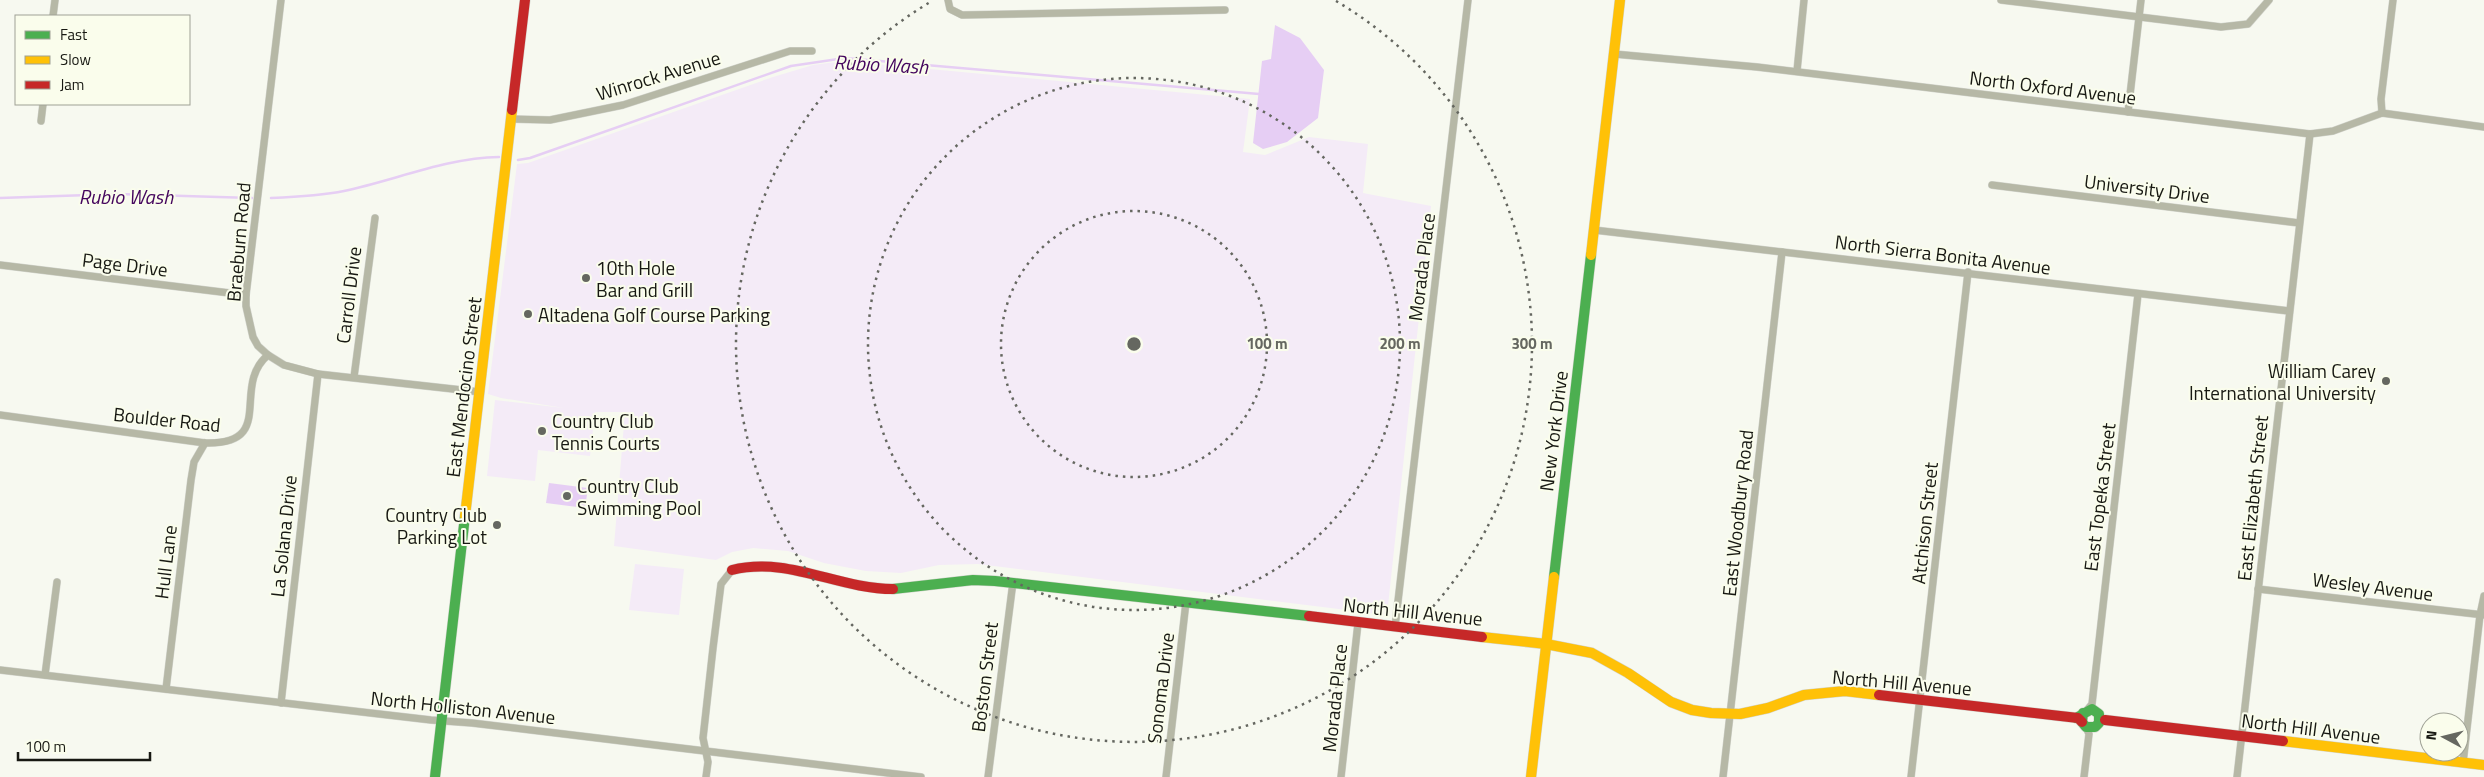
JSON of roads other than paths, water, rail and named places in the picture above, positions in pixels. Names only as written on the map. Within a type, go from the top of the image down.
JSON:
[{"type":"street","points":[[53,15],[55,0]]},
{"type":"street","name":"Braeburn Road","points":[[281,0],[246,295],[246,306],[253,336],[258,346],[284,365],[318,374],[480,392]]},
{"type":"street","name":"East Mendocino Street","points":[[435,777],[525,0]]},
{"type":"street","points":[[948,0],[950,9],[962,15],[1225,10]]},
{"type":"street","name":"Morada Place","points":[[1395,627],[1468,0]]},
{"type":"street","name":"New York Drive","points":[[1531,777],[1620,0]]},
{"type":"street","points":[[1797,71],[1804,0]]},
{"type":"street","points":[[2001,0],[2221,27],[2248,24],[2269,0]]},
{"type":"street","points":[[2128,112],[2141,0]]},
{"type":"street","points":[[2382,113],[2393,0]]},
{"type":"street","name":"Winrock Avenue","points":[[511,119],[550,120],[623,105],[790,51],[812,51]]},
{"type":"street","name":"North Oxford Avenue","points":[[1614,54],[1797,71],[2310,134],[2332,131],[2382,113],[2484,127]]},
{"type":"street","points":[[41,121],[43,105]]},
{"type":"street","name":"East Elizabeth Street","points":[[2237,777],[2310,134]]},
{"type":"street","name":"University Drive","points":[[1992,185],[2299,223]]},
{"type":"street","name":"Carroll Drive","points":[[354,377],[375,218]]},
{"type":"street","name":"North Sierra Bonita Avenue","points":[[1594,230],[1968,272],[2289,311]]},
{"type":"street","name":"East Woodbury Road","points":[[1723,777],[1782,252]]},
{"type":"street","name":"Page Drive","points":[[0,265],[246,295]]},
{"type":"street","name":"Atchison Street","points":[[1911,777],[1968,272]]},
{"type":"street","name":"East Topeka Street","points":[[2084,777],[2138,294]]},
{"type":"street","name":"Boulder Road","points":[[0,415],[205,443],[232,441],[241,436],[249,417],[253,373],[259,362],[268,355]]},
{"type":"street","name":"La Solana Drive","points":[[281,703],[318,374]]},
{"type":"street","name":"Hull Lane","points":[[166,689],[191,480],[194,462],[205,443]]},
{"type":"street","name":"North Hill Avenue","points":[[732,570],[756,564],[777,566],[850,585],[887,590],[924,588],[968,581],[1012,582],[1546,644],[1592,653],[1672,702],[1692,710],[1730,714],[1768,708],[1804,695],[1845,691],[2484,766]]},
{"type":"street","points":[[706,777],[707,751],[703,738],[721,584],[732,570]]},
{"type":"street","points":[[45,675],[57,582]]},
{"type":"street","name":"Boston Street","points":[[988,777],[1012,582]]},
{"type":"street","name":"Wesley Avenue","points":[[2258,589],[2482,615]]},
{"type":"street","points":[[2464,763],[2484,596]]},
{"type":"street","name":"Sonoma Drive","points":[[1166,777],[1186,602]]},
{"type":"street","name":"Morada Place","points":[[1341,777],[1358,623]]},
{"type":"street","name":"North Holliston Avenue","points":[[0,670],[707,751],[881,775],[921,777]]},
{"type":"waterway","name":"Rubio Wash","points":[[518,160],[530,158],[791,66],[845,58],[1259,94]]},
{"type":"waterway","name":"Rubio Wash","points":[[271,198],[335,193],[440,165],[479,158],[499,157]]},
{"type":"waterway","name":"Rubio Wash","points":[[0,198],[118,194],[252,198]]},
{"type":"place","name":"10th Hole Bar and Grill","points":[[586,278]]},
{"type":"place","name":"Altadena Golf Course Parking","points":[[528,314]]},
{"type":"place","name":"William Carey International University","points":[[2386,381]]},
{"type":"place","name":"Country Club Tennis Courts","points":[[542,431]]},
{"type":"place","name":"Country Club Swimming Pool","points":[[567,496]]},
{"type":"place","name":"Country Club Parking Lot","points":[[497,525]]}]
